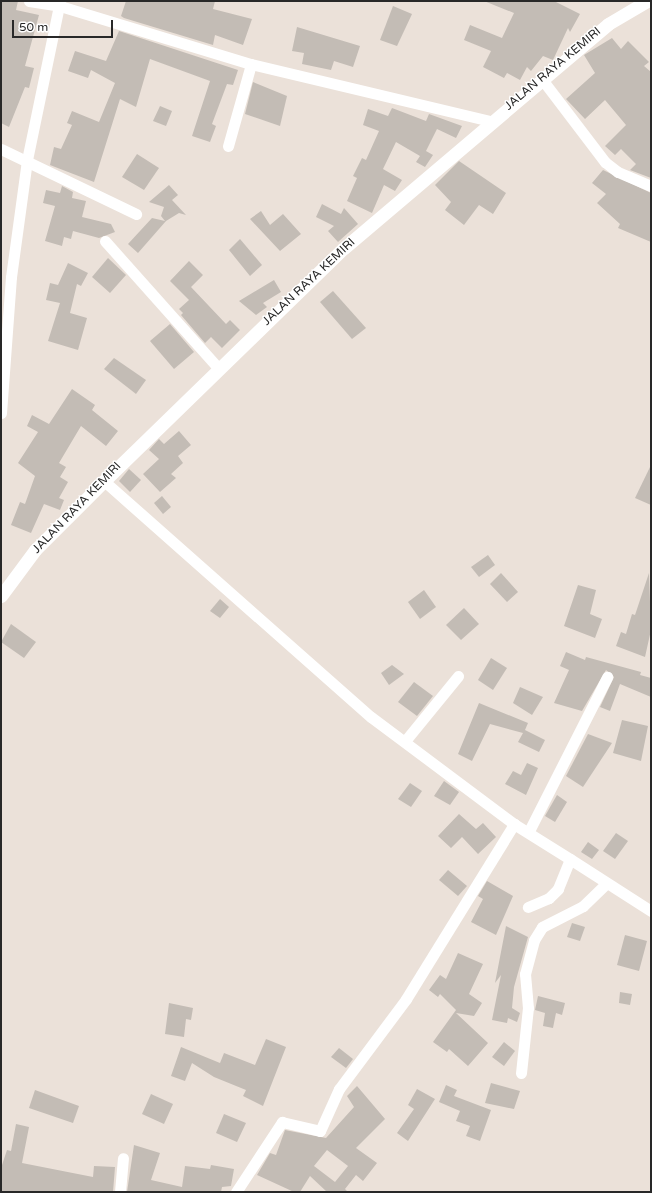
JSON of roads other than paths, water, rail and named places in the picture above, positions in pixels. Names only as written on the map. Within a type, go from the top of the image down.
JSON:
[{"type":"street","points":[[29,1],[60,3],[251,64],[491,121]]},
{"type":"street","name":"JALAN RAYA KEMIRI","points":[[2,591],[35,550],[104,480],[218,368],[344,248],[541,78],[618,16],[647,1]]},
{"type":"street","points":[[1,413],[6,276],[27,160],[60,3]]},
{"type":"street","points":[[228,146],[251,64]]},
{"type":"street","points":[[541,78],[605,162],[651,186]]},
{"type":"street","points":[[1,149],[27,160],[136,214]]},
{"type":"street","points":[[105,241],[218,368]]},
{"type":"street","points":[[104,480],[303,660],[405,742],[514,824],[529,830],[570,859],[651,911]]},
{"type":"street","points":[[405,742],[458,676]]},
{"type":"street","points":[[529,830],[607,677]]},
{"type":"street","points":[[236,1192],[282,1122],[320,1131],[339,1089],[406,999],[514,824]]},
{"type":"street","points":[[528,907],[549,898],[558,889],[570,859]]},
{"type":"street","points":[[521,1074],[528,1008],[526,974],[534,940],[542,927],[583,906],[607,883]]},
{"type":"street","points":[[120,1192],[123,1158]]}]
